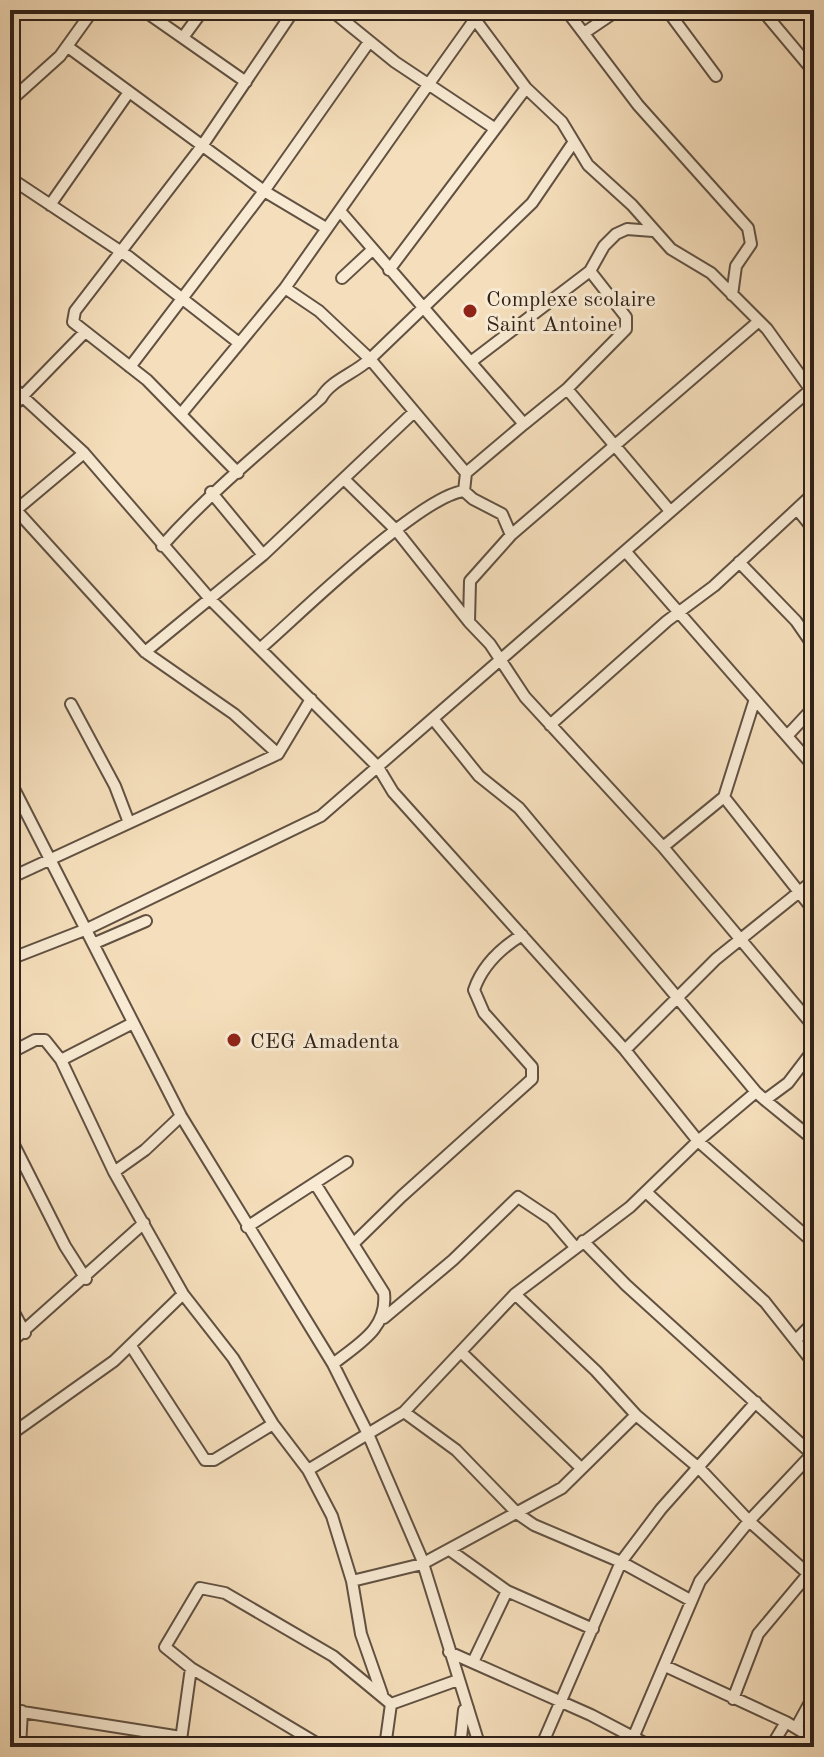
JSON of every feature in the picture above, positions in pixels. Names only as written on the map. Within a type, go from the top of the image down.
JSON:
[{"type":"street","points":[[10,101],[68,47],[93,10]]},
{"type":"street","points":[[143,10],[246,82]]},
{"type":"street","points":[[184,36],[203,10]]},
{"type":"street","points":[[238,473],[130,367],[73,322],[75,311],[202,146],[294,10]]},
{"type":"street","points":[[331,10],[428,85],[494,128]]},
{"type":"street","points":[[181,414],[285,288],[428,85],[472,15],[487,10]]},
{"type":"street","points":[[566,10],[638,105],[748,228],[751,244],[736,266],[732,295]]},
{"type":"street","points":[[584,33],[618,10]]},
{"type":"street","points":[[667,10],[716,76]]},
{"type":"street","points":[[762,10],[814,72]]},
{"type":"street","points":[[10,959],[87,929],[321,816],[670,511],[812,393],[796,366],[759,321],[711,273],[691,264],[653,231],[632,205],[588,165],[562,122],[526,88],[472,15]]},
{"type":"street","points":[[130,367],[264,191],[369,42]]},
{"type":"street","points":[[68,47],[264,191],[326,228]]},
{"type":"street","points":[[389,270],[526,88]]},
{"type":"street","points":[[50,205],[129,92]]},
{"type":"street","points":[[162,546],[211,492],[238,473],[321,398],[332,383],[351,377],[423,310],[532,203],[573,143]]},
{"type":"street","points":[[10,178],[121,251],[239,343]]},
{"type":"street","points":[[340,211],[371,251],[472,361],[524,424]]},
{"type":"street","points":[[472,361],[590,271],[604,246],[616,234],[627,229],[653,231]]},
{"type":"street","points":[[342,278],[371,251]]},
{"type":"street","points":[[464,491],[466,473],[567,389],[626,329],[626,317],[590,271]]},
{"type":"street","points":[[285,288],[319,311],[370,359],[466,473]]},
{"type":"street","points":[[469,622],[470,581],[511,535],[759,321]]},
{"type":"street","points":[[10,409],[84,333]]},
{"type":"street","points":[[10,385],[84,453],[211,600],[262,647],[378,767],[393,792],[625,1050],[698,1141],[814,1243]]},
{"type":"street","points":[[567,389],[618,445],[670,511]]},
{"type":"street","points":[[145,652],[263,555],[414,412]]},
{"type":"street","points":[[84,453],[13,513],[145,652],[234,714],[278,754]]},
{"type":"street","points":[[345,480],[396,530],[550,725],[663,847],[814,1027]]},
{"type":"street","points":[[464,491],[502,514],[511,535]]},
{"type":"street","points":[[262,647],[396,530],[445,496],[464,491]]},
{"type":"street","points":[[211,492],[263,555]]},
{"type":"street","points":[[550,725],[814,493]]},
{"type":"street","points":[[797,509],[814,530]]},
{"type":"street","points":[[626,552],[682,612],[754,702],[814,767]]},
{"type":"street","points":[[739,562],[796,621],[814,647]]},
{"type":"street","points":[[10,878],[128,820],[278,754],[311,699]]},
{"type":"street","points":[[663,847],[724,797],[754,702]]},
{"type":"street","points":[[71,704],[115,786],[128,820]]},
{"type":"street","points":[[787,736],[814,707]]},
{"type":"street","points":[[434,720],[479,776],[519,808],[756,1092],[814,1140]]},
{"type":"street","points":[[10,781],[181,1116],[333,1364],[368,1434],[422,1564],[480,1747]]},
{"type":"street","points":[[724,797],[814,911]]},
{"type":"street","points":[[625,1050],[716,959],[814,880]]},
{"type":"street","points":[[95,943],[146,921]]},
{"type":"street","points":[[353,1244],[532,1079],[532,1067],[484,1013],[474,990],[479,977],[493,959],[522,935]]},
{"type":"street","points":[[61,1060],[133,1023]]},
{"type":"street","points":[[10,1053],[35,1040],[45,1040],[61,1060],[114,1172],[183,1294],[233,1358],[273,1424],[308,1470],[339,1531],[361,1634],[382,1694]]},
{"type":"street","points":[[765,1100],[788,1083],[814,1049]]},
{"type":"street","points":[[308,1470],[404,1412],[515,1294],[646,1192],[698,1141],[756,1092]]},
{"type":"street","points":[[114,1172],[145,1150],[181,1116]]},
{"type":"street","points":[[10,1137],[58,1234],[86,1279]]},
{"type":"street","points":[[247,1227],[347,1162]]},
{"type":"street","points":[[316,1185],[384,1293],[384,1318]]},
{"type":"street","points":[[646,1192],[765,1302],[814,1364]]},
{"type":"street","points":[[333,1364],[453,1260],[518,1197],[551,1219],[813,1453],[749,1521],[700,1581],[633,1738]]},
{"type":"street","points":[[10,1343],[86,1279],[144,1223]]},
{"type":"street","points":[[10,1435],[131,1346],[183,1294]]},
{"type":"street","points":[[515,1294],[596,1371],[636,1415],[700,1469],[749,1521],[812,1573],[758,1634],[733,1699]]},
{"type":"street","points":[[10,1305],[25,1333]]},
{"type":"street","points":[[796,1340],[814,1322]]},
{"type":"street","points":[[131,1346],[205,1460],[214,1460],[273,1424]]},
{"type":"street","points":[[462,1353],[581,1468]]},
{"type":"street","points":[[541,1747],[621,1562],[661,1509],[700,1469],[756,1402]]},
{"type":"street","points":[[404,1412],[456,1450],[518,1514],[549,1532],[621,1562],[690,1600]]},
{"type":"street","points":[[352,1581],[422,1564],[518,1514],[562,1488],[636,1415]]},
{"type":"street","points":[[451,1551],[507,1591],[593,1629]]},
{"type":"street","points":[[323,1747],[307,1742],[191,1668],[165,1647],[192,1601],[206,1587],[225,1593],[333,1656],[382,1694],[391,1704],[385,1747]]},
{"type":"street","points":[[473,1662],[507,1591]]},
{"type":"street","points":[[449,1652],[559,1700],[652,1747]]},
{"type":"street","points":[[665,1666],[791,1725],[814,1739]]},
{"type":"street","points":[[10,1710],[180,1742],[191,1668]]},
{"type":"street","points":[[391,1704],[458,1680]]},
{"type":"street","points":[[771,1747],[814,1695]]},
{"type":"street","points":[[460,1747],[464,1710],[468,1708]]},
{"type":"street","points":[[20,1747],[22,1711]]},
{"type":"place","name":"Complexe scolaire Saint Antoine","points":[[470,311]]},
{"type":"place","name":"CEG Amadenta","points":[[234,1040]]}]
